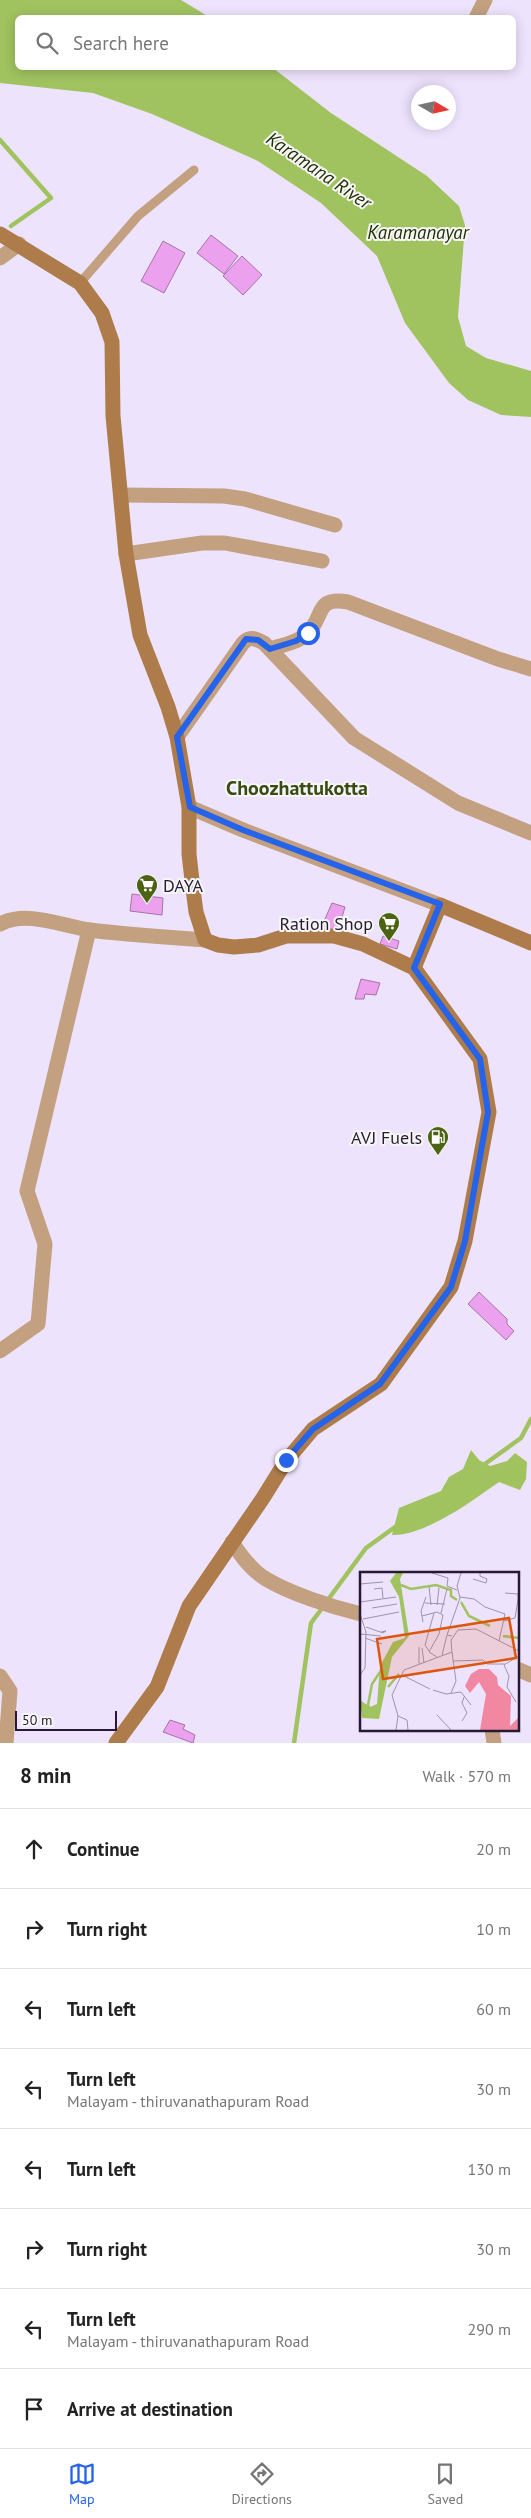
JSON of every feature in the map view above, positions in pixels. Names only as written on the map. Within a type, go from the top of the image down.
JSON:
[{"type":"main road","points":[[0,234],[80,283],[102,313],[112,342],[113,416],[126,554],[140,635],[168,707],[177,737],[190,807],[189,854],[196,912],[205,940],[218,945],[234,946],[258,945],[286,936],[334,936],[364,944],[414,968],[480,1059],[488,1112],[465,1241],[451,1287],[380,1384],[313,1429],[286,1460],[263,1498],[189,1606],[157,1687],[116,1743]]},
{"type":"main road","points":[[414,968],[440,904],[531,943]]},
{"type":"street","points":[[478,15],[485,0]]},
{"type":"street","points":[[0,258],[19,244]]},
{"type":"street","points":[[121,495],[224,496],[335,525]]},
{"type":"street","points":[[126,554],[202,543],[225,543],[322,561]]},
{"type":"street","points":[[270,649],[296,641],[308,633],[323,604],[334,600],[348,602],[498,659],[531,669]]},
{"type":"street","points":[[177,737],[246,639],[258,640],[270,649],[354,738],[458,803],[531,833]]},
{"type":"street","points":[[190,807],[243,830],[440,904]]},
{"type":"street","points":[[0,924],[6,921],[26,919],[89,930],[205,940]]},
{"type":"street","points":[[0,1351],[38,1324],[45,1244],[27,1191],[89,930]]},
{"type":"street","points":[[232,1542],[246,1563],[265,1579],[335,1608],[360,1614]]},
{"type":"street","points":[[518,1669],[531,1674]]},
{"type":"street","points":[[0,1676],[10,1691],[6,1743]]},
{"type":"street","points":[[492,1730],[494,1743]]},
{"type":"lane","points":[[80,283],[138,216],[194,170]]},
{"type":"water","name":"Karamanayar","points":[[0,0],[181,0],[206,15],[15,15],[15,70],[276,70],[331,113],[427,176],[459,206],[465,225],[458,317],[466,346],[486,358],[531,371],[531,417],[501,415],[468,400],[449,383],[405,323],[377,256],[321,203],[258,161],[152,114],[93,93],[0,83]]},
{"type":"water","points":[[471,1450],[479,1460],[490,1466],[507,1461],[515,1453],[527,1462],[526,1479],[520,1490],[499,1482],[433,1524],[405,1534],[392,1535],[399,1508],[441,1491],[449,1477],[463,1469]]},
{"type":"building","points":[[211,235],[238,256],[224,274],[197,253]]},
{"type":"building","points":[[163,241],[185,253],[164,293],[141,281]]},
{"type":"building","points":[[242,256],[262,275],[243,295],[223,276]]},
{"type":"building","name":"DAYA","points":[[132,894],[163,898],[162,915],[130,911]]},
{"type":"building","points":[[332,903],[345,907],[338,931],[321,928]]},
{"type":"building","name":"Ration Shop","points":[[383,936],[399,941],[397,949],[380,944]]},
{"type":"building","points":[[361,979],[380,983],[376,995],[365,994],[364,999],[355,999]]},
{"type":"building","points":[[479,1292],[507,1319],[507,1324],[514,1331],[506,1340],[468,1304]]},
{"type":"building","points":[[170,1720],[185,1725],[183,1729],[195,1735],[193,1743],[163,1732]]},
{"type":"waterway","points":[[0,140],[51,198],[11,226]]},
{"type":"waterway","points":[[482,1466],[521,1438],[531,1419]]},
{"type":"waterway","points":[[327,1601],[366,1548],[398,1525]]},
{"type":"waterway","points":[[294,1743],[311,1623],[323,1607]]},
{"type":"place","name":"DAYA","points":[[147,904]]},
{"type":"place","name":"Ration Shop","points":[[389,942]]},
{"type":"place","name":"AVJ Fuels","points":[[438,1156]]},
{"type":"district","name":"Choozhattukotta","points":[[297,788]]},
{"type":"route","points":[[286,1460],[313,1429],[380,1384],[451,1287],[465,1241],[488,1112],[480,1059],[414,968],[440,904],[351,872],[190,807],[177,737],[246,639],[258,640],[270,649],[296,641],[308,633]]},
{"type":"water label","name":"Karamana River","points":[[319,170]]}]
